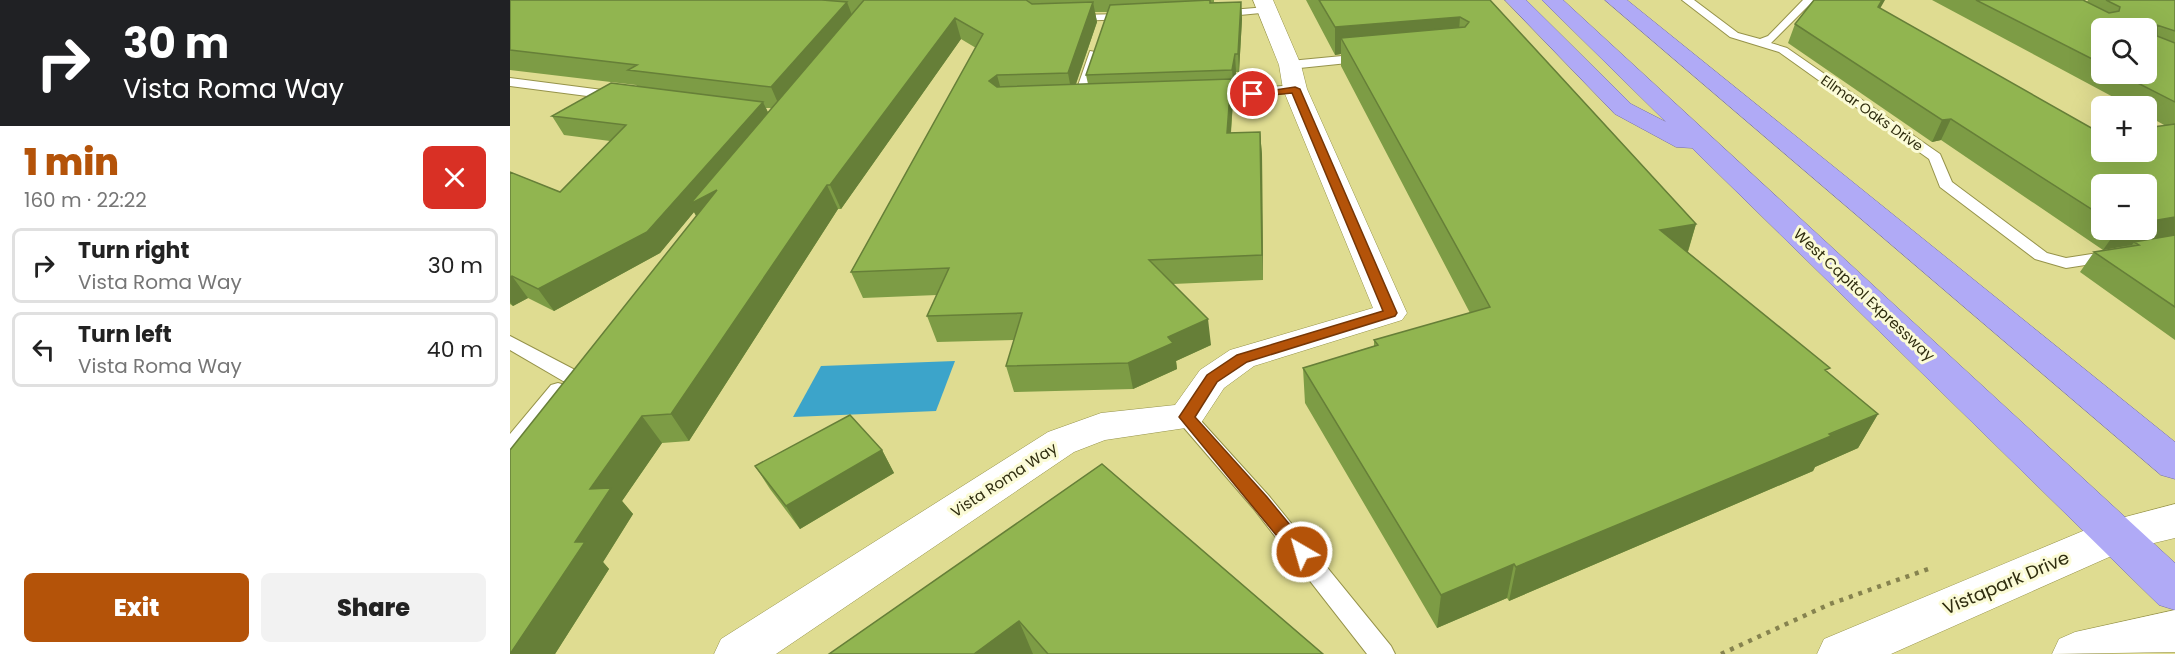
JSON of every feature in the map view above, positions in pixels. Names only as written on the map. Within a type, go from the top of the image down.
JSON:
[{"type":"highway","points":[[1515,0],[1623,109],[1726,164]]},
{"type":"highway","name":"West Capitol Expressway","points":[[1552,0],[2175,591]]},
{"type":"highway","points":[[1615,0],[2175,464]]},
{"type":"street","points":[[1186,417],[1212,379],[1242,358],[1390,313],[1265,5]]},
{"type":"street","name":"Vista Roma Way","points":[[737,654],[1061,442],[1101,427],[1186,417]]},
{"type":"street","name":"Vistapark Drive","points":[[1840,654],[2117,535],[2175,522]]},
{"type":"street","points":[[2075,654],[2175,631]]},
{"type":"lane","name":"Ellmar Oaks Drive","points":[[1687,0],[1734,35],[1783,50],[1935,158],[1945,184],[2041,256],[2053,263],[2067,264],[2121,254]]},
{"type":"lane","points":[[1762,43],[1772,38],[1809,0]]},
{"type":"lane","points":[[1212,14],[1265,5]]},
{"type":"lane","points":[[1060,19],[1102,28],[1141,17]]},
{"type":"lane","points":[[1079,100],[1102,28]]},
{"type":"lane","points":[[1195,96],[1379,57]]},
{"type":"lane","points":[[510,82],[636,98]]},
{"type":"lane","points":[[510,342],[573,372],[510,448]]},
{"type":"lane","points":[[1186,417],[1261,502],[1382,654]]},
{"type":"path","points":[[1721,654],[1830,604],[1938,566]]},
{"type":"water","points":[[955,361],[936,411],[793,417],[821,366]]},
{"type":"building","points":[[510,0],[822,0],[847,2],[771,87],[628,70],[637,65],[510,50]]},
{"type":"building","points":[[864,0],[1026,0],[1032,4],[1093,2],[1068,73],[997,75],[989,81],[997,87],[1231,79],[1227,133],[1260,132],[1262,255],[1149,260],[1208,319],[1168,337],[1173,343],[1128,363],[1006,366],[1022,313],[927,316],[949,268],[851,272],[983,34],[955,18],[830,185],[827,185],[671,414],[642,416],[590,489],[611,488],[575,542],[585,542],[510,654],[510,450],[717,190],[690,204]]},
{"type":"building","points":[[1210,0],[1210,3],[1241,2],[1238,54],[1235,54],[1232,70],[1086,75],[1110,5]]},
{"type":"building","points":[[1319,0],[1490,0],[1696,224],[1660,230],[1830,368],[1825,370],[1878,414],[1829,434],[1831,436],[1516,567],[1514,564],[1441,595],[1303,368],[1378,345],[1374,340],[1490,307],[1341,38],[1465,27],[1469,22],[1460,17],[1335,27]]},
{"type":"building","points":[[1814,0],[1882,0],[1878,7],[2091,128],[2091,162],[2157,162],[2157,126],[2175,124],[2175,217],[2157,220],[2157,174],[2091,174],[2091,209],[1951,119],[1942,120],[1795,24]]},
{"type":"building","points":[[1976,0],[2083,0],[2109,13],[2119,11],[2120,7],[2106,0],[2175,0],[2175,31],[2157,25],[2157,18],[2091,18],[2091,58]]},
{"type":"building","points":[[2157,36],[2175,43],[2175,102],[2140,84],[2157,84]]},
{"type":"building","points":[[611,83],[763,102],[647,232],[538,289],[510,277],[510,172],[560,192],[626,125],[552,116]]},
{"type":"building","points":[[2175,235],[2175,307],[2094,252],[2139,245],[2134,242],[2157,240],[2157,238]]},
{"type":"building","points":[[850,415],[882,450],[786,506],[755,466]]},
{"type":"building","points":[[1102,464],[1323,654],[1048,654],[1019,621],[974,654],[829,654]]},
{"type":"route","points":[[1253,94],[1295,89],[1390,313],[1242,358],[1212,379],[1186,417],[1302,552]]}]
